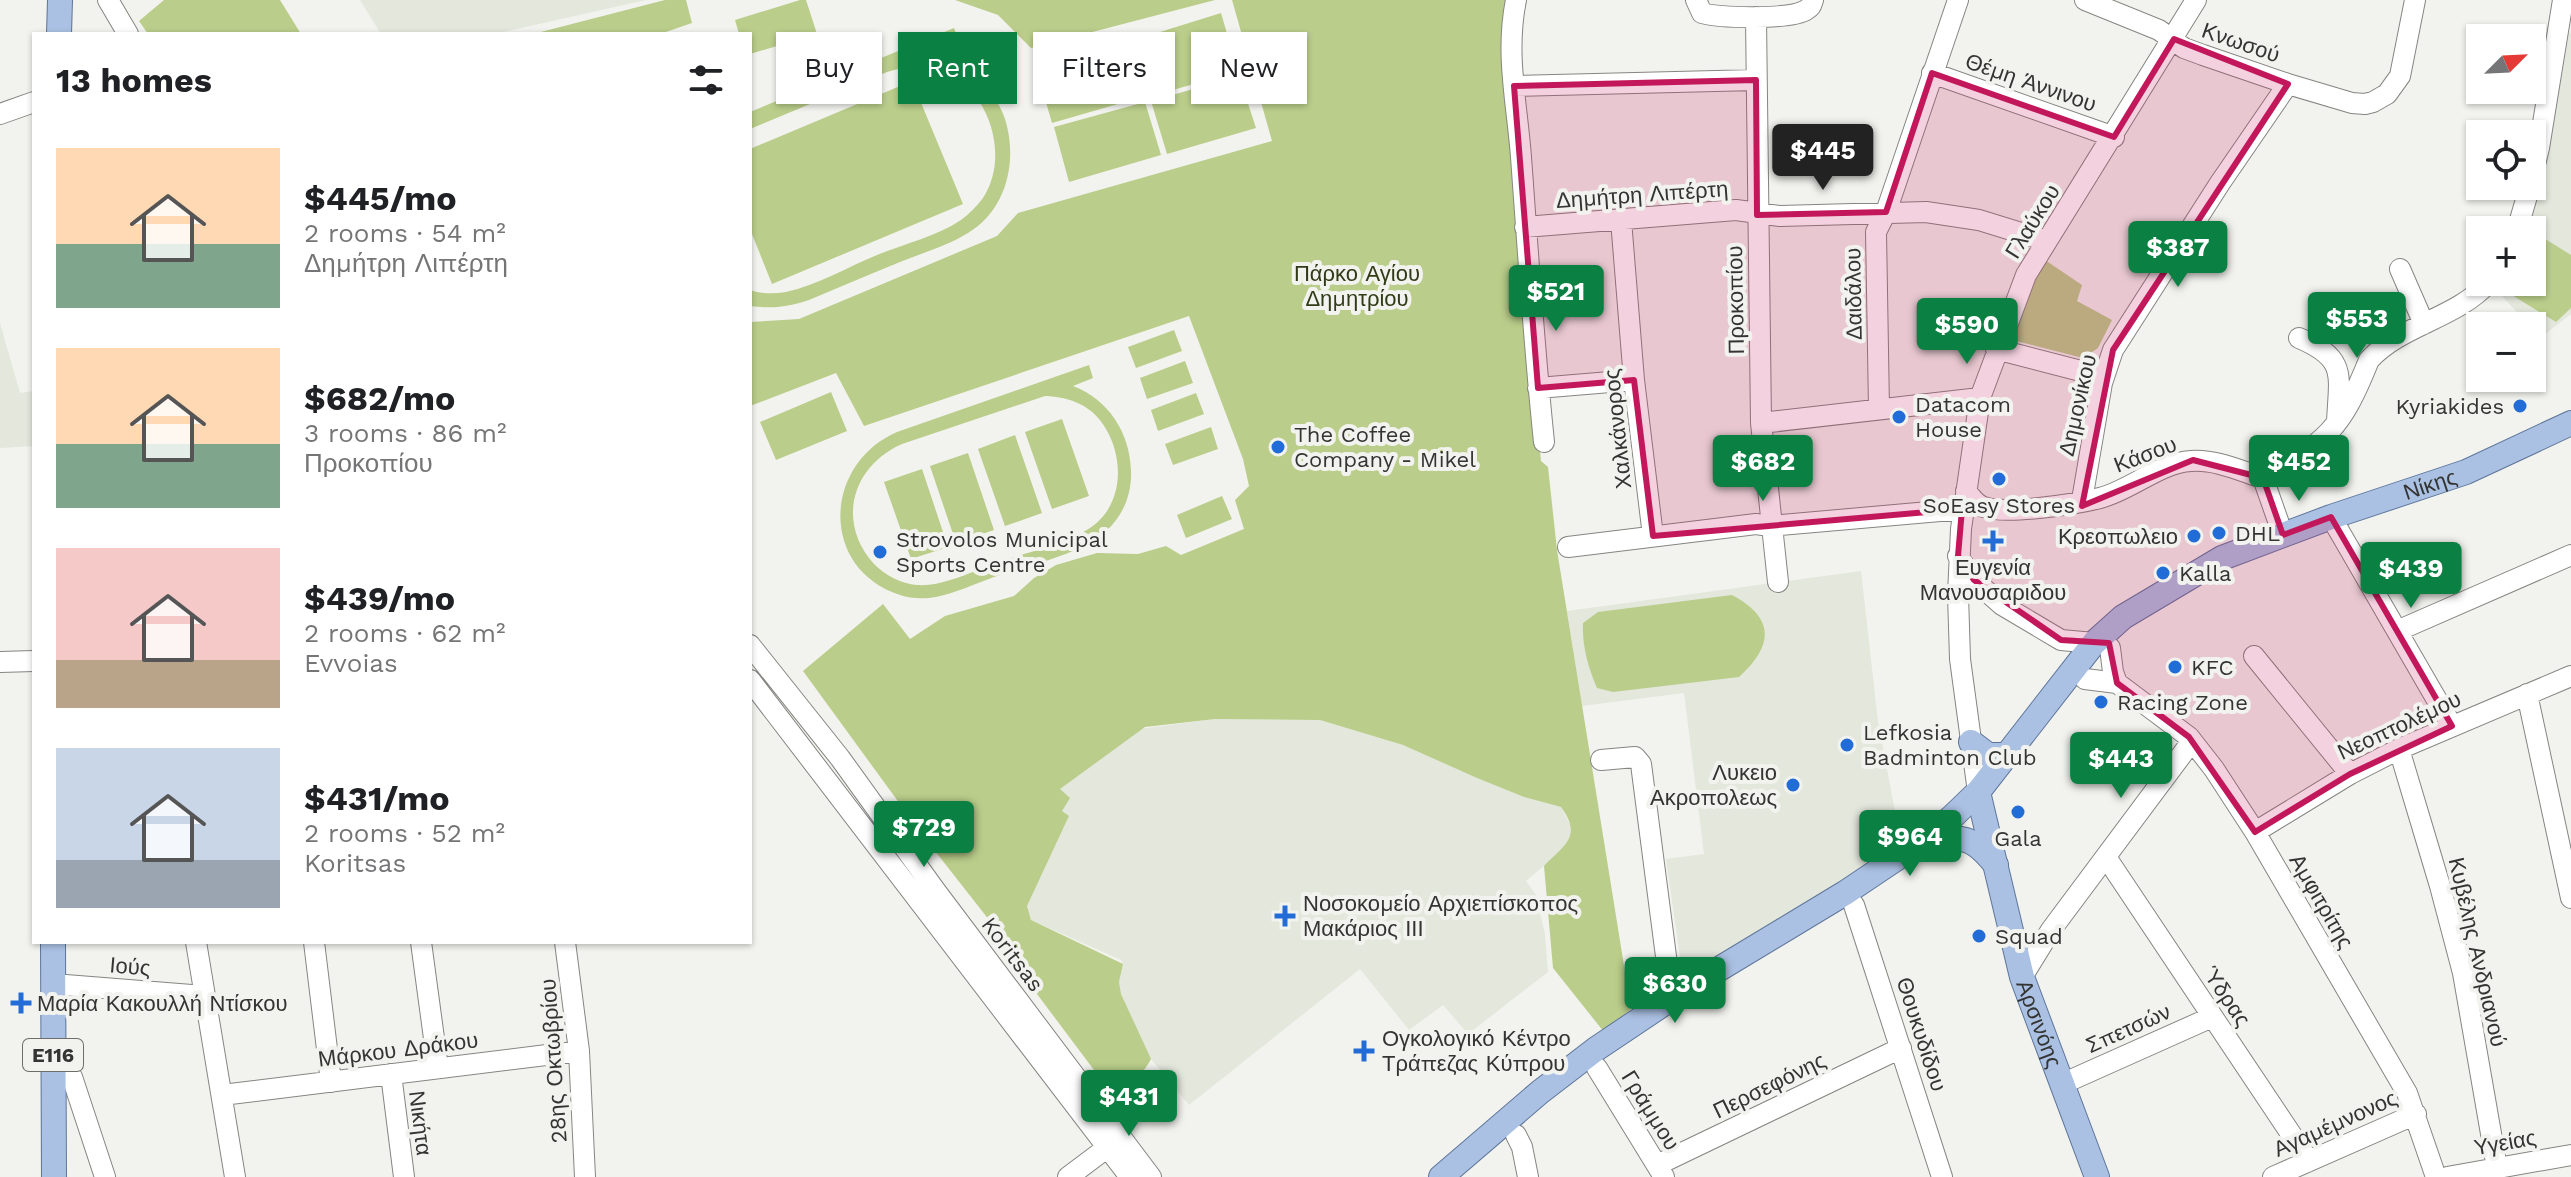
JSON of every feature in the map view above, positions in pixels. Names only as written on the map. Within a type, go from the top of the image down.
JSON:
[{"type":"main road","points":[[59,32],[60,0]]},
{"type":"main road","name":"Νίκης","points":[[1980,800],[2102,646],[2146,614],[2157,598],[2188,576],[2222,558],[2331,517],[2466,472],[2571,423]]},
{"type":"main road","name":"Νίκης","points":[[1980,800],[2008,755],[2079,675]]},
{"type":"main road","points":[[1971,742],[1988,755],[2008,755]]},
{"type":"main road","points":[[1465,1177],[1597,1068],[1689,1005],[1900,876],[1949,839],[1980,800]]},
{"type":"main road","points":[[1441,1177],[1596,1049],[1681,992],[1845,893],[1980,800]]},
{"type":"main road","name":"Αρσινόης","points":[[1980,800],[2022,977],[2097,1177]]},
{"type":"main road","points":[[1949,839],[1971,841],[1996,865]]},
{"type":"main road","name":"E116","points":[[53,944],[54,1177]]},
{"type":"street","points":[[108,0],[127,32]]},
{"type":"street","points":[[1516,0],[1510,47],[1544,442]]},
{"type":"street","name":"Δαιδάλου","points":[[1879,409],[1876,232],[1886,212],[1958,0]]},
{"type":"street","name":"Κνωσού","points":[[2085,0],[2152,27],[2184,48],[2288,84],[2359,104],[2373,102],[2387,94],[2400,76],[2415,0]]},
{"type":"street","name":"Γλαύκου","points":[[1958,556],[1980,398],[2026,275],[2196,0]]},
{"type":"street","points":[[2544,120],[2563,0]]},
{"type":"street","points":[[1699,6],[1712,16],[1756,17],[1793,14],[1811,4]]},
{"type":"street","name":"Προκοπίου","points":[[1756,17],[1761,423],[1778,582]]},
{"type":"street","name":"Θέμη Άννινου","points":[[1932,73],[2114,137]]},
{"type":"street","points":[[1514,86],[1756,80]]},
{"type":"street","name":"Δημονίκου","points":[[2082,500],[2104,377],[2113,350],[2288,84]]},
{"type":"street","points":[[0,114],[32,103]]},
{"type":"street","name":"Δημήτρη Λιπέρτη","points":[[1525,227],[1736,210],[1780,216],[1946,213],[2047,241]]},
{"type":"street","name":"Χαλκάνορος","points":[[1621,220],[1634,380],[1653,536]]},
{"type":"street","points":[[2400,269],[2424,324]]},
{"type":"street","points":[[2283,535],[2263,478],[2312,448],[2337,426],[2369,360],[2395,339],[2475,296]]},
{"type":"street","points":[[2299,338],[2321,347],[2335,362],[2338,374],[2337,426]]},
{"type":"street","points":[[1996,349],[2104,377]]},
{"type":"street","points":[[1538,388],[1634,380]]},
{"type":"street","points":[[1761,423],[1980,398]]},
{"type":"street","name":"Κάσου","points":[[1963,510],[2046,507],[2100,498],[2193,460],[2263,478]]},
{"type":"street","points":[[1568,547],[1756,524],[1770,526],[1963,510],[1979,505],[1997,510]]},
{"type":"street","points":[[2331,517],[2452,726]]},
{"type":"street","points":[[2397,631],[2571,555]]},
{"type":"street","points":[[1958,556],[1974,580],[2002,605],[2061,640],[2102,646],[2117,683]]},
{"type":"street","points":[[1958,556],[1958,629]]},
{"type":"street","points":[[1958,629],[1975,608],[2002,605]]},
{"type":"street","name":"Αρσινόης","points":[[1958,629],[1980,800]]},
{"type":"street","points":[[2061,640],[2079,675],[2117,683]]},
{"type":"street","name":"Koritsas","points":[[752,648],[840,758],[1151,1177]]},
{"type":"street","points":[[2254,656],[2350,774]]},
{"type":"street","points":[[0,662],[32,661]]},
{"type":"street","name":"Νεοπτολέμου","points":[[2255,832],[2350,774],[2399,749],[2571,676]]},
{"type":"street","name":"Koritsas","points":[[752,683],[951,951],[1130,1177]]},
{"type":"street","name":"Αμφιτρίτης","points":[[2117,683],[2192,741],[2255,832],[2397,1075],[2416,1114],[2436,1177]]},
{"type":"street","points":[[2527,694],[2571,898]]},
{"type":"street","points":[[2022,977],[2051,930],[2192,741]]},
{"type":"street","name":"Κυβέλης Ανδριανού","points":[[2399,749],[2463,973],[2497,1168]]},
{"type":"street","points":[[1601,760],[1635,757],[1641,764],[1658,864],[1667,964],[1681,992]]},
{"type":"street","name":"Ύδρας","points":[[2106,857],[2309,1161]]},
{"type":"street","name":"Θουκυδίδου","points":[[1854,905],[1942,1177]]},
{"type":"street","points":[[2009,925],[2027,935],[2051,930]]},
{"type":"street","points":[[196,944],[235,1177]]},
{"type":"street","points":[[314,944],[331,1082]]},
{"type":"street","points":[[421,944],[438,1068]]},
{"type":"street","name":"28ης Οκτωβρίου","points":[[565,944],[579,1051],[585,1177]]},
{"type":"street","name":"Ιούς","points":[[53,984],[204,996]]},
{"type":"street","name":"Σπετσών","points":[[2062,1084],[2212,1017]]},
{"type":"street","name":"Περσεφόνης","points":[[1661,1171],[1901,1048]]},
{"type":"street","points":[[53,1050],[72,1077],[105,1177]]},
{"type":"street","name":"Μάρκου Δράκου","points":[[222,1095],[579,1051]]},
{"type":"street","name":"Γράμμου","points":[[1597,1068],[1661,1171]]},
{"type":"street","name":"Νικήτα","points":[[391,1074],[404,1177]]},
{"type":"street","name":"Αγαμέμνονος","points":[[2273,1177],[2416,1114]]},
{"type":"street","points":[[1516,1135],[1522,1147],[1528,1177]]},
{"type":"street","points":[[1068,1177],[1108,1147]]},
{"type":"street","name":"Υγείας","points":[[2447,1177],[2497,1168],[2566,1163]]},
{"type":"highlighted area","points":[[2174,39],[2288,84],[2113,350],[2082,506],[2193,460],[2263,478],[2283,535],[2331,517],[2452,726],[2350,774],[2255,832],[2189,737],[2117,683],[2109,643],[2061,640],[1974,580],[1958,556],[1962,509],[1653,536],[1634,380],[1538,388],[1514,86],[1756,80],[1757,215],[1780,216],[1886,212],[1932,73],[2114,137]]},
{"type":"shaded area","points":[[360,0],[646,0],[504,32],[380,32]]},
{"type":"shaded area","points":[[2569,33],[2571,314],[2546,333],[2546,312],[2517,312],[2502,296],[2546,296],[2546,216],[2531,216],[2535,200],[2546,200],[2546,160]]},
{"type":"shaded area","points":[[0,323],[20,393],[32,391],[32,446],[0,448]]},
{"type":"shaded area","name":"Λυκειο Ακροπολεως","points":[[1861,571],[1878,721],[1902,849],[1690,973],[1682,971],[1666,859],[1704,854],[1684,693],[1582,706],[1567,611]]},
{"type":"shaded area","name":"Νοσοκομείο Αρχιεπίσκοπος Μακάριος ΙΙΙ","points":[[1215,719],[1320,720],[1403,745],[1524,797],[1561,807],[1571,826],[1571,836],[1561,851],[1526,881],[1536,895],[1545,934],[1548,972],[1468,1034],[1443,1005],[1409,1030],[1360,969],[1189,1105],[1151,1059],[1138,1035],[1121,994],[1121,960],[1031,920],[1027,906],[1069,816],[1062,811],[1059,790],[1139,729]]},
{"type":"green space","points":[[164,0],[280,0],[300,32],[147,32],[139,21]]},
{"type":"green space","points":[[665,0],[686,0],[692,23],[666,32],[541,32]]},
{"type":"green space","points":[[806,0],[816,32],[776,32],[776,46],[752,53],[752,32],[738,32],[735,20]]},
{"type":"green space","points":[[955,0],[1215,0],[1092,32],[1033,32],[1031,48],[998,15]]},
{"type":"green space","name":"Πάρκο Αγίου Δημητρίου","points":[[1232,0],[1512,0],[1519,239],[1541,461],[1548,467],[1557,550],[1631,1009],[1604,1032],[1553,968],[1544,866],[1564,846],[1571,833],[1561,807],[1524,797],[1403,745],[1320,720],[1215,719],[1145,727],[1060,789],[1070,798],[1062,811],[1069,816],[1027,906],[1031,920],[1123,964],[1119,982],[1121,994],[1151,1059],[1134,1080],[1109,1090],[1034,990],[1015,953],[924,837],[803,671],[883,604],[910,639],[945,616],[1014,596],[1034,578],[1056,565],[1097,553],[1138,554],[1166,546],[1181,555],[1244,529],[1235,500],[1249,486],[1243,459],[1189,316],[864,426],[836,373],[752,405],[752,322],[799,319],[997,236],[1018,213],[1272,141],[1262,104],[1307,104],[1307,32],[1241,32]]},
{"type":"green space","points":[[1221,13],[1227,32],[1191,32],[1191,85],[1175,89],[1175,32],[1160,32]]},
{"type":"green space","points":[[898,51],[898,70],[882,74],[882,58]]},
{"type":"green space","points":[[898,87],[898,104],[922,104],[963,204],[772,284],[752,234],[752,148],[857,104],[882,104],[882,94]]},
{"type":"green space","points":[[1191,90],[1191,104],[1248,104],[1256,128],[1167,154],[1152,104],[1175,104],[1175,94]]},
{"type":"green space","points":[[776,101],[776,104],[810,104],[752,128],[752,111]]},
{"type":"green space","points":[[981,104],[998,104],[1009,135],[1009,167],[1000,198],[981,223],[952,242],[809,300],[780,307],[752,306],[752,290],[777,293],[809,285],[961,220],[983,198],[991,180],[995,161],[989,122]]},
{"type":"green space","points":[[1046,104],[1118,104],[1052,123]]},
{"type":"green space","points":[[1146,104],[1161,155],[1069,182],[1054,127]]},
{"type":"green space","points":[[2546,240],[2571,255],[2571,308],[2556,322],[2546,316],[2546,312],[2540,312],[2513,296],[2546,296]]},
{"type":"green space","points":[[2042,258],[2082,285],[2077,301],[2112,320],[2098,348],[2083,358],[2016,341],[2011,329]]},
{"type":"green space","points":[[1174,330],[1182,351],[1136,368],[1128,347]]},
{"type":"green space","points":[[1185,361],[1193,383],[1147,399],[1140,378]]},
{"type":"green space","points":[[1089,365],[1093,378],[1073,386],[1107,409],[1122,431],[1130,457],[1128,496],[1117,519],[1106,531],[1069,553],[932,598],[900,595],[874,582],[855,563],[844,540],[840,516],[844,491],[855,467],[873,447],[897,432]],"holes":[[[1045,396],[1072,401],[1095,414],[1112,442],[1118,471],[1117,485],[1107,511],[1097,522],[1065,541],[938,583],[905,583],[874,564],[862,548],[855,531],[853,513],[855,496],[871,466],[902,444]]]},
{"type":"green space","points":[[831,392],[847,431],[776,460],[760,422]]},
{"type":"green space","points":[[1196,393],[1204,414],[1158,431],[1151,410]]},
{"type":"green space","points":[[1062,419],[1089,496],[1052,509],[1025,432]]},
{"type":"green space","points":[[1211,427],[1218,449],[1173,465],[1165,444]]},
{"type":"green space","points":[[1015,435],[1042,513],[1005,526],[978,449]]},
{"type":"green space","points":[[968,453],[994,530],[956,543],[930,466]]},
{"type":"green space","points":[[922,469],[948,547],[911,559],[884,482]]},
{"type":"green space","points":[[1222,496],[1232,519],[1186,538],[1177,515]]},
{"type":"green space","points":[[1732,595],[1756,613],[1765,633],[1759,654],[1739,677],[1613,692],[1597,688],[1586,656],[1583,623],[1598,612]]},
{"type":"place","name":"Kyriakides","points":[[2520,406]]},
{"type":"place","name":"Datacom House","points":[[1899,417]]},
{"type":"place","name":"The Coffee Company - Mikel","points":[[1278,447]]},
{"type":"place","name":"SoEasy Stores","points":[[1999,479]]},
{"type":"place","name":"DHL","points":[[2219,533]]},
{"type":"place","name":"Κρεοπωλειο","points":[[2194,536]]},
{"type":"place","name":"Ευγενία Μανουσαριδου","points":[[1993,541]]},
{"type":"place","name":"Strovolos Municipal Sports Centre","points":[[880,552]]},
{"type":"place","name":"Kalla","points":[[2163,573]]},
{"type":"place","name":"KFC","points":[[2175,667]]},
{"type":"place","name":"Racing Zone","points":[[2101,702]]},
{"type":"place","name":"Lefkosia Badminton Club","points":[[1847,745]]},
{"type":"place","name":"Λυκειο Ακροπολεως","points":[[1793,785]]},
{"type":"place","name":"Gala","points":[[2018,812]]},
{"type":"place","name":"Νοσοκομείο Αρχιεπίσκοπος Μακάριος ΙΙΙ","points":[[1285,916]]},
{"type":"place","name":"Squad","points":[[1979,936]]},
{"type":"place","name":"Μαρία Κακουλλή Ντίσκου","points":[[21,1003]]},
{"type":"place","name":"Ογκολογικό Κέντρο Τράπεζας Κύπρου","points":[[1364,1051]]}]
